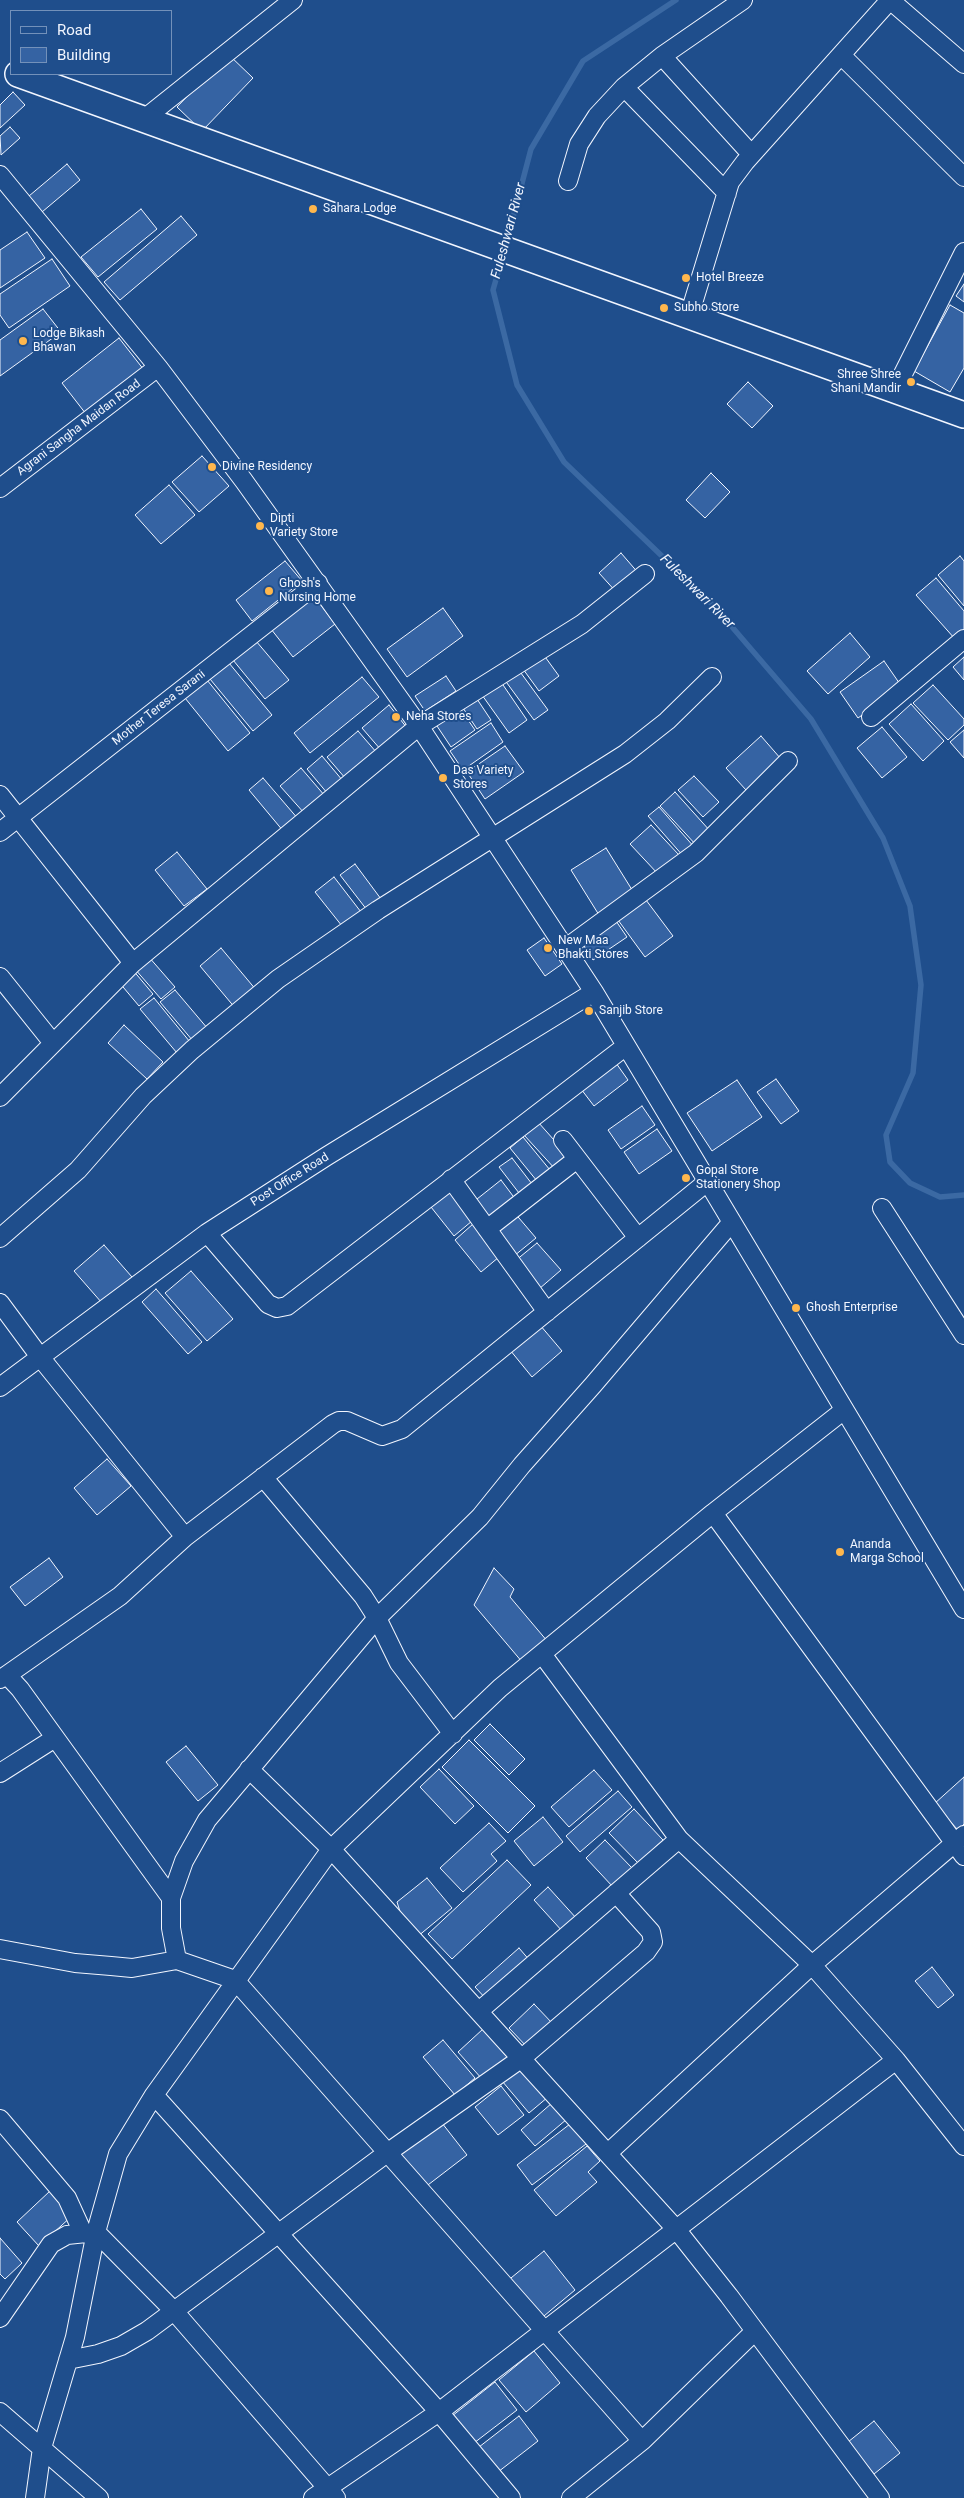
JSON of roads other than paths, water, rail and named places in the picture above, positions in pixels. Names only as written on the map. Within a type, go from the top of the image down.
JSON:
[{"type":"main road","points":[[21,75],[964,415]]},
{"type":"street","points":[[144,120],[293,0]]},
{"type":"street","points":[[568,181],[579,144],[597,116],[624,86],[662,56],[743,0]]},
{"type":"street","points":[[689,316],[730,182],[751,154],[842,56],[890,0],[964,64]]},
{"type":"street","points":[[662,56],[751,154]]},
{"type":"street","points":[[842,56],[964,177]]},
{"type":"street","points":[[624,86],[727,193]]},
{"type":"street","points":[[3,185],[158,367],[318,584],[419,726],[594,992],[964,1609]]},
{"type":"street","points":[[895,390],[964,252]]},
{"type":"street","name":"Agrani Sangha Maidan Road","points":[[0,488],[158,367]]},
{"type":"street","points":[[0,1097],[133,963],[419,726],[582,624],[644,574]]},
{"type":"street","name":"Mother Teresa Sarani","points":[[0,832],[318,584]]},
{"type":"street","points":[[871,717],[964,639]]},
{"type":"street","points":[[0,1238],[78,1170],[150,1090],[192,1050],[278,979],[378,910],[625,754],[667,721],[712,677]]},
{"type":"street","points":[[566,948],[696,853],[788,761]]},
{"type":"street","points":[[0,795],[133,963]]},
{"type":"street","points":[[0,977],[53,1043]]},
{"type":"street","name":"Post Office Road","points":[[0,1387],[207,1233],[594,992]]},
{"type":"street","points":[[207,1233],[268,1304],[277,1308],[287,1306],[626,1046]]},
{"type":"street","points":[[563,1140],[638,1238]]},
{"type":"street","points":[[487,1229],[577,1159]]},
{"type":"street","points":[[451,1180],[547,1312]]},
{"type":"street","points":[[171,1898],[55,1738],[4,1677],[120,1596],[185,1536],[339,1421],[347,1421],[382,1436],[402,1429],[707,1182]]},
{"type":"street","points":[[882,1208],[964,1335]]},
{"type":"street","points":[[177,1960],[171,1928],[171,1898],[184,1861],[207,1820],[377,1618],[480,1517],[522,1465],[731,1223]]},
{"type":"street","points":[[0,1302],[40,1357],[185,1536]]},
{"type":"street","points":[[36,2498],[42,2448],[68,2360],[86,2286],[89,2233],[118,2154],[154,2095],[331,1849],[500,1688],[713,1513],[844,1411]]},
{"type":"street","points":[[263,1476],[362,1596],[377,1618],[399,1663],[453,1734]]},
{"type":"street","points":[[608,2153],[812,1965],[961,1845],[713,1513]]},
{"type":"street","points":[[542,1654],[679,1839],[812,1965],[896,2060],[964,2146]]},
{"type":"street","points":[[0,1774],[55,1738]]},
{"type":"street","points":[[249,1769],[331,1849],[676,2229],[880,2498]]},
{"type":"street","points":[[479,2010],[679,1839]]},
{"type":"street","points":[[68,2360],[98,2354],[121,2346],[174,2312],[387,2153],[522,2058],[646,1952],[652,1942],[651,1932],[616,1894]]},
{"type":"street","points":[[0,1949],[75,1963],[132,1968],[177,1960],[235,1980],[642,2442]]},
{"type":"street","points":[[0,2119],[67,2198],[89,2233],[174,2312],[325,2495],[439,2412],[896,2060]]},
{"type":"street","points":[[154,2095],[439,2412],[511,2498]]},
{"type":"street","points":[[0,2318],[52,2244],[67,2235],[89,2233]]},
{"type":"street","points":[[571,2498],[642,2442],[755,2331]]},
{"type":"street","points":[[0,2412],[99,2498]]},
{"type":"waterway","name":"Fuleshwari River","points":[[506,244],[531,149],[583,61],[676,0]]},
{"type":"waterway","name":"Fuleshwari River","points":[[503,255],[493,290],[517,385],[564,462],[715,607],[811,719],[883,838],[910,906],[921,985],[913,1073],[886,1135],[890,1162],[910,1183],[940,1197],[964,1195]]},
{"type":"place","name":"Sahara Lodge","points":[[313,209]]},
{"type":"place","name":"Hotel Breeze","points":[[686,278]]},
{"type":"place","name":"Subho Store","points":[[664,308]]},
{"type":"place","name":"Lodge Bikash Bhawan","points":[[23,341]]},
{"type":"place","name":"Shree Shree Shani Mandir","points":[[911,382]]},
{"type":"place","name":"Divine Residency","points":[[212,467]]},
{"type":"place","name":"Dipti Variety Store","points":[[260,526]]},
{"type":"place","name":"Ghosh's Nursing Home","points":[[269,591]]},
{"type":"place","name":"Neha Stores","points":[[396,717]]},
{"type":"place","name":"Das Variety Stores","points":[[443,778]]},
{"type":"place","name":"New Maa Bhakti Stores","points":[[548,948]]},
{"type":"place","name":"Sanjib Store","points":[[589,1011]]},
{"type":"place","name":"Gopal Store Stationery Shop","points":[[686,1178]]},
{"type":"place","name":"Ghosh Enterprise","points":[[796,1308]]},
{"type":"place","name":"Ananda Marga School","points":[[840,1552]]}]
